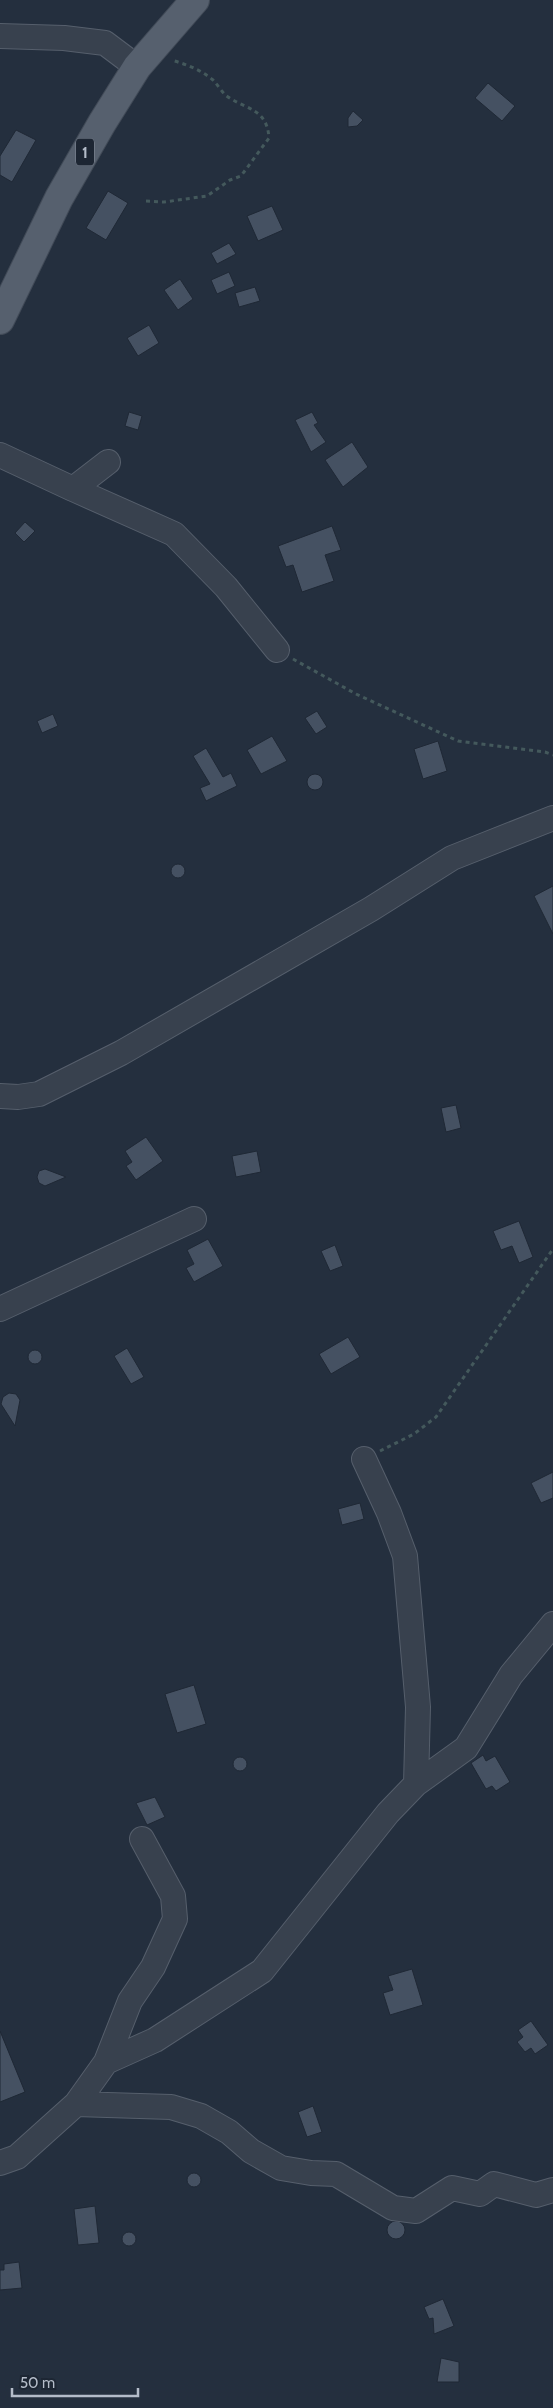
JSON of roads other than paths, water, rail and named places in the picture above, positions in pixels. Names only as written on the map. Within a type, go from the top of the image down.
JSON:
[{"type":"main road","name":"1","points":[[0,320],[59,198],[143,60],[194,0]]},
{"type":"street","points":[[0,36],[64,38],[105,44],[143,60]]},
{"type":"street","points":[[0,455],[174,534],[231,583],[277,650]]},
{"type":"street","points":[[74,489],[108,462]]},
{"type":"street","points":[[0,1096],[18,1097],[38,1094],[112,1057],[371,909],[452,858],[553,818]]},
{"type":"street","points":[[0,1309],[194,1219]]},
{"type":"street","points":[[364,1459],[389,1513],[405,1556],[418,1707],[416,1784]]},
{"type":"street","points":[[106,2062],[155,2040],[262,1971],[388,1813],[416,1784],[466,1748],[512,1676],[553,1624]]},
{"type":"street","points":[[0,2163],[17,2157],[76,2104],[106,2062],[130,2001],[153,1967],[175,1919],[173,1896],[142,1839]]},
{"type":"street","points":[[76,2104],[171,2107],[201,2116],[230,2132],[251,2151],[281,2168],[311,2173],[336,2174],[393,2208],[416,2211],[452,2188],[480,2194],[494,2184],[536,2195],[553,2190]]}]
